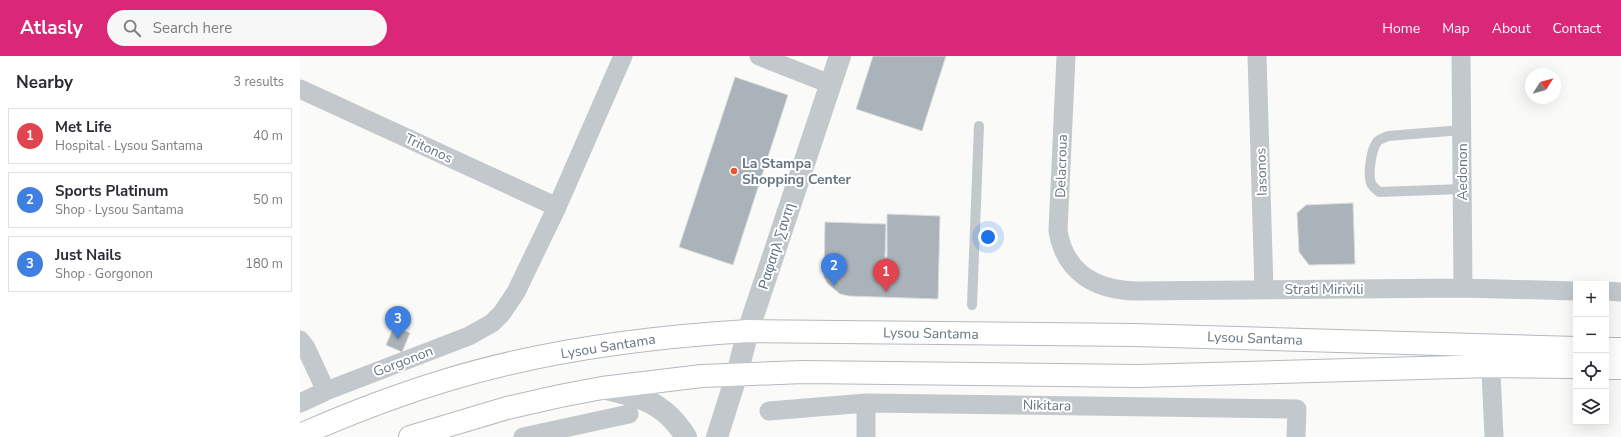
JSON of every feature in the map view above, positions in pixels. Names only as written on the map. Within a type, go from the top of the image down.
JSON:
[{"type":"main road","name":"Lysou Santama","points":[[300,435],[359,411],[447,380],[522,361],[607,344],[678,335],[748,331],[1135,335],[1573,348]]},
{"type":"main road","points":[[1609,349],[1621,349]]},
{"type":"main road","points":[[410,437],[507,408],[602,388],[691,377],[737,374],[803,372],[1138,376],[1491,366],[1573,367]]},
{"type":"main road","points":[[1609,368],[1621,368]]},
{"type":"street","name":"Gorgonon","points":[[300,403],[326,391],[469,336],[492,323],[502,313],[516,292],[557,207],[624,56]]},
{"type":"street","points":[[759,56],[830,84]]},
{"type":"street","name":"Ραφαηλ Σαντη","points":[[717,437],[737,374],[748,331],[840,56]]},
{"type":"street","name":"Delacroua","points":[[1066,56],[1058,231],[1064,252],[1071,264],[1078,271]]},
{"type":"street","name":"Iasonos","points":[[1258,56],[1264,289]]},
{"type":"street","name":"Aedonon","points":[[1461,56],[1463,288]]},
{"type":"street","name":"Tritonos","points":[[300,89],[557,207]]},
{"type":"street","name":"Strati Mirivili","points":[[1078,271],[1088,280],[1101,286],[1124,291],[1463,288],[1573,290]]},
{"type":"street","points":[[1609,291],[1621,292]]},
{"type":"street","points":[[300,340],[306,348],[326,391]]},
{"type":"street","points":[[1490,345],[1494,437]]},
{"type":"street","points":[[602,388],[634,395],[650,402],[663,410],[673,419],[686,437]]},
{"type":"street","points":[[866,403],[866,437]]},
{"type":"street","name":"Nikitara","points":[[769,411],[866,403],[1297,409],[1296,437]]},
{"type":"street","points":[[523,437],[629,414]]},
{"type":"lane","points":[[972,306],[979,126]]},
{"type":"lane","points":[[1462,130],[1388,136],[1380,139],[1371,154],[1370,180],[1372,186],[1379,192],[1462,189]]},
{"type":"building","points":[[873,56],[946,56],[922,131],[856,109]]},
{"type":"building","name":"La Stampa Shopping Center","points":[[735,77],[788,95],[733,265],[679,247]]},
{"type":"building","points":[[1353,203],[1355,264],[1309,265],[1299,252],[1297,213],[1306,205]]},
{"type":"building","points":[[887,214],[940,216],[938,299],[849,296],[840,294],[827,283],[824,277],[825,222],[886,224],[885,257],[887,257]]},
{"type":"building","points":[[394,326],[410,333],[402,352],[386,345]]},
{"type":"place","name":"La Stampa Shopping Center","points":[[734,171]]},
{"type":"place","name":"Sports Platinum","points":[[834,286]]},
{"type":"place","name":"Met Life","points":[[886,292]]},
{"type":"place","name":"Just Nails","points":[[398,339]]}]
